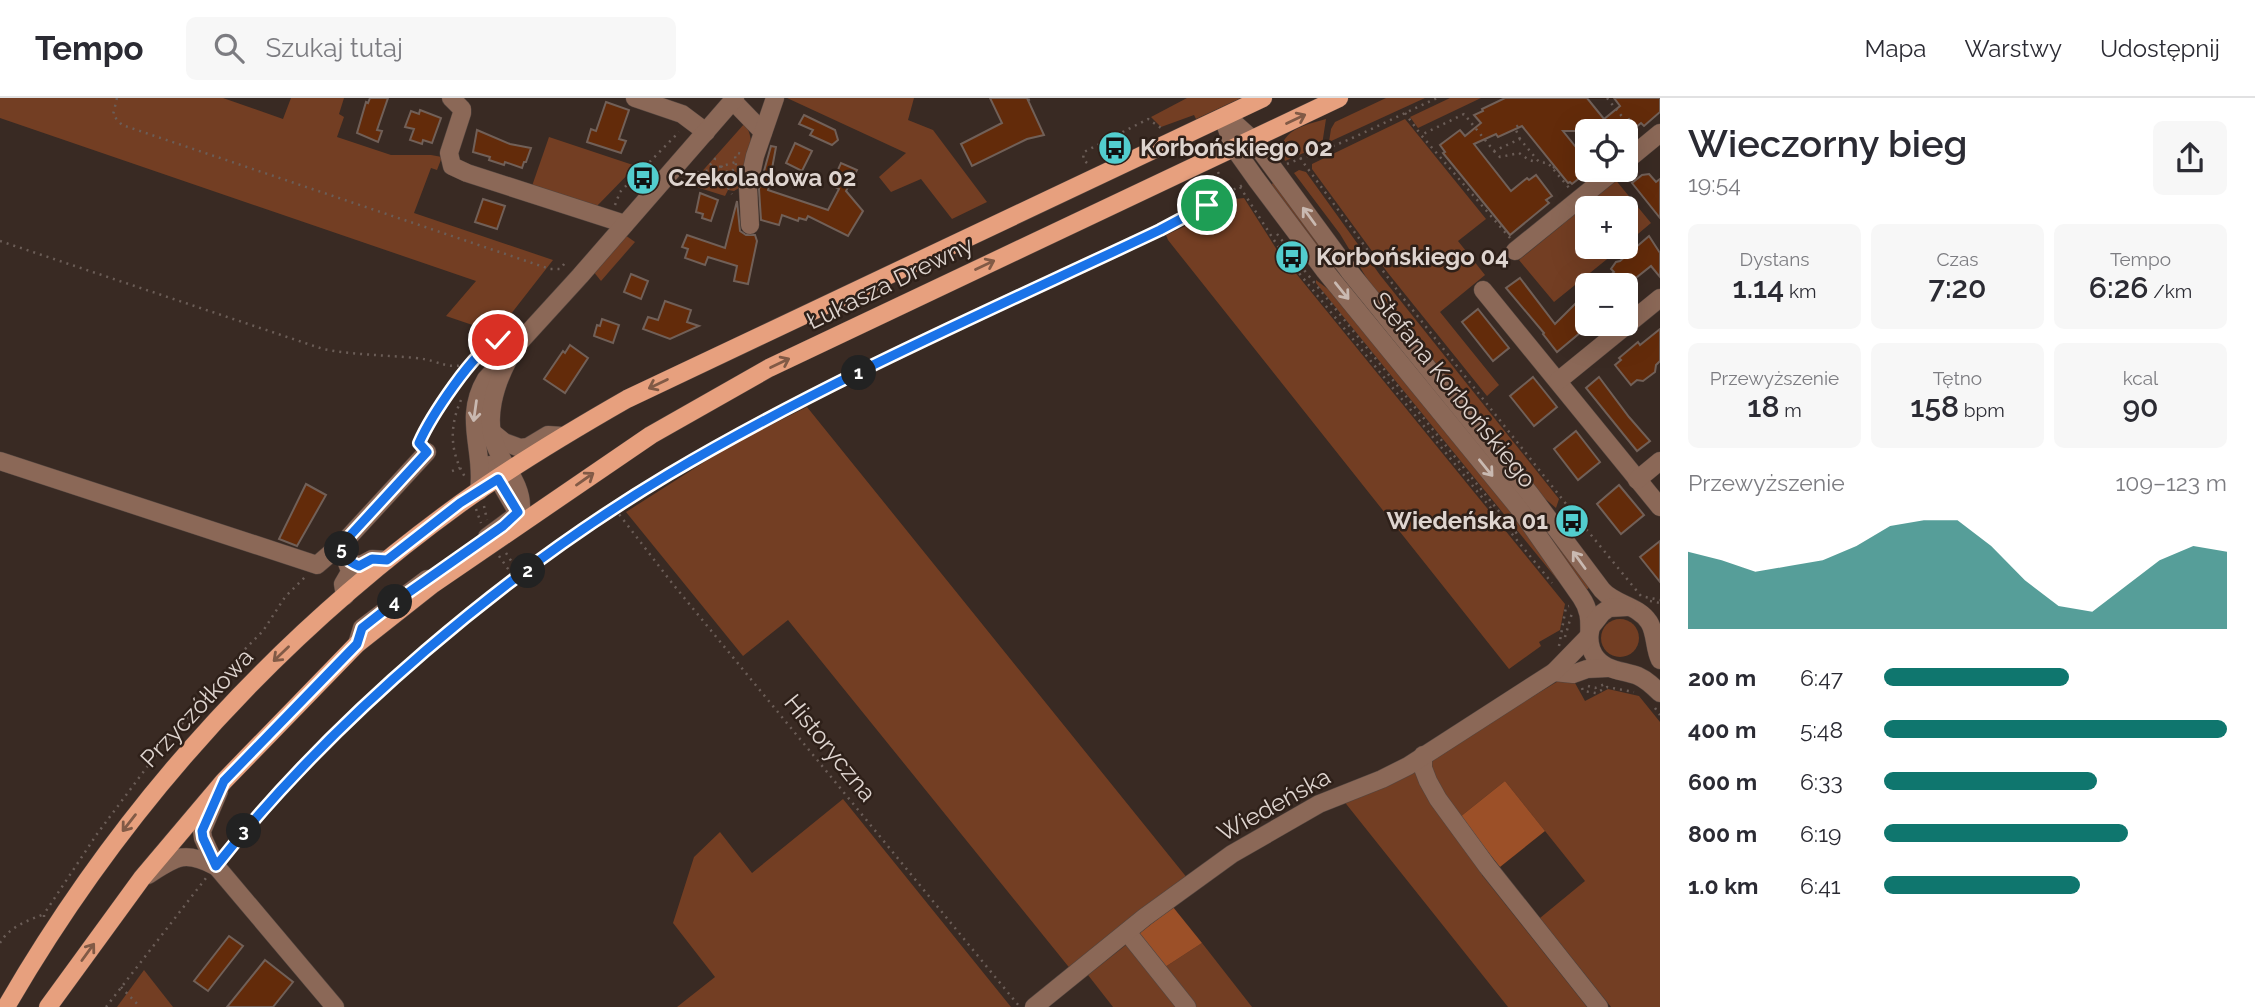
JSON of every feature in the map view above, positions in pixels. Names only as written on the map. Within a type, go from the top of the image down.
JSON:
[{"type":"main road","name":"Łukasza Drewny","points":[[478,493],[563,436],[627,399],[1264,98]]},
{"type":"main road","name":"Łukasza Drewny","points":[[357,644],[408,602],[483,551],[524,515],[651,436],[769,368],[1339,98]]},
{"type":"main road","name":"Przyczółkowa","points":[[6,1007],[51,932],[117,837],[190,749],[251,682],[387,560],[478,493]]},
{"type":"main road","points":[[48,1007],[142,878],[224,781],[357,644]]},
{"type":"street","points":[[451,98],[462,109],[449,153],[452,166],[619,222]]},
{"type":"street","points":[[635,98],[691,119],[706,132]]},
{"type":"street","points":[[750,225],[748,188],[775,98]]},
{"type":"street","points":[[478,493],[481,462],[473,418],[477,396],[491,372],[513,351],[619,222],[734,99],[763,132]]},
{"type":"street","name":"Stefana Korbońskiego","points":[[1223,118],[1237,125],[1252,139],[1349,271],[1530,494],[1607,596],[1634,610],[1656,632],[1660,660]]},
{"type":"street","name":"Stefana Korbońskiego","points":[[1223,118],[1234,148],[1325,271],[1518,507],[1584,602],[1591,623],[1589,643],[1595,657],[1612,669]]},
{"type":"street","points":[[1638,151],[1660,133]]},
{"type":"street","points":[[1515,247],[1599,182]]},
{"type":"street","points":[[1483,289],[1660,508]]},
{"type":"street","points":[[1558,381],[1660,298]]},
{"type":"street","points":[[504,475],[493,433],[491,413],[496,389],[513,351]]},
{"type":"street","points":[[493,433],[504,442],[520,448],[528,447],[548,435],[563,436]]},
{"type":"street","points":[[357,644],[362,628],[395,602],[503,526],[524,515],[522,500],[477,445]]},
{"type":"street","points":[[0,461],[317,565],[346,540],[427,452]]},
{"type":"street","points":[[1637,480],[1660,461]]},
{"type":"street","points":[[345,596],[343,584],[350,572],[342,549],[346,540]]},
{"type":"street","points":[[345,559],[359,566],[372,559],[387,560]]},
{"type":"street","points":[[1589,636],[1595,619],[1609,608],[1660,609]]},
{"type":"street","points":[[1612,669],[1636,667],[1645,661],[1656,632]]},
{"type":"street","name":"Wiedeńska","points":[[1034,1007],[1127,932],[1232,854],[1319,804],[1390,775],[1423,755],[1553,672],[1589,636]]},
{"type":"street","name":"Wiedeńska","points":[[1553,672],[1573,674],[1587,669],[1612,669]]},
{"type":"street","points":[[1612,669],[1647,681],[1660,693]]},
{"type":"street","points":[[1423,755],[1423,768],[1438,799],[1487,866],[1599,1007]]},
{"type":"street","points":[[224,781],[202,831],[216,866],[329,1005]]},
{"type":"street","points":[[142,878],[180,856],[197,858],[216,866]]},
{"type":"street","points":[[1127,932],[1187,1007]]},
{"type":"path","points":[[117,98],[113,115],[122,125],[550,269],[559,269],[565,263]]},
{"type":"path","points":[[1028,100],[1032,98]]},
{"type":"path","points":[[1287,164],[1348,140],[1437,98]]},
{"type":"path","points":[[1607,98],[1640,139]]},
{"type":"path","points":[[1405,113],[1450,170],[1452,168],[1491,214],[1515,247]]},
{"type":"path","points":[[1421,135],[1464,114],[1500,157],[1520,153],[1532,162],[1548,163],[1563,180]]},
{"type":"path","points":[[619,222],[616,199],[620,192],[691,119]]},
{"type":"path","points":[[1090,162],[1084,162],[1084,152],[1148,119],[1164,130]]},
{"type":"path","points":[[1520,124],[1516,128],[1520,139],[1539,162]]},
{"type":"path","points":[[1494,151],[1520,139]]},
{"type":"path","points":[[710,165],[715,159],[712,156]]},
{"type":"path","points":[[1299,158],[1399,294],[1578,519],[1641,596],[1660,600]]},
{"type":"path","points":[[721,166],[730,172],[735,169],[736,162],[721,166],[698,173],[727,186],[735,196]]},
{"type":"path","points":[[1553,168],[1559,164]]},
{"type":"path","points":[[1217,170],[1227,192]]},
{"type":"path","points":[[1459,177],[1464,173]]},
{"type":"path","points":[[106,1007],[249,824],[334,736],[421,656],[521,576],[668,475],[772,416],[1188,215],[1250,181]]},
{"type":"path","points":[[1240,186],[1282,251],[1552,584]]},
{"type":"path","points":[[1479,202],[1485,198]]},
{"type":"path","points":[[1491,214],[1495,211]]},
{"type":"path","points":[[0,241],[323,349],[356,355],[420,358],[446,367],[460,367],[474,362]]},
{"type":"path","points":[[427,452],[419,443],[444,398],[492,342],[498,340]]},
{"type":"path","points":[[465,392],[454,416],[452,445],[460,468],[478,493],[488,525]]},
{"type":"path","points":[[452,471],[460,468]]},
{"type":"path","name":"Historyczna","points":[[615,509],[672,583],[1020,1007]]},
{"type":"path","points":[[502,547],[521,576]]},
{"type":"path","points":[[1,942],[4,936],[23,922],[44,914],[97,834],[156,755],[263,631],[285,597],[317,565]]},
{"type":"path","points":[[1564,647],[1571,615],[1576,609],[1569,605]]},
{"type":"path","points":[[44,914],[51,932]]},
{"type":"path","points":[[121,986],[140,1007]]},
{"type":"shaded area","points":[[0,98],[223,98],[283,119],[291,98],[344,98],[339,114],[344,117],[337,137],[391,155],[442,157],[437,170],[431,168],[414,213],[553,260],[496,333],[446,316],[476,281],[0,118]]},
{"type":"shaded area","points":[[787,98],[914,98],[908,120],[933,130],[987,202],[952,219],[921,179],[891,192],[879,177],[906,153]]},
{"type":"shaded area","points":[[1187,98],[1241,98],[1196,119],[1194,115],[1161,127],[1151,117]]},
{"type":"shaded area","points":[[1386,98],[1425,98],[1329,142],[1335,122]]},
{"type":"shaded area","points":[[1450,98],[1481,98],[1418,128],[1410,117]]},
{"type":"shaded area","points":[[1326,119],[1322,145],[1285,161],[1281,147],[1288,135],[1299,128]]},
{"type":"shaded area","points":[[1405,119],[1486,219],[1458,241],[1485,275],[1440,312],[1499,385],[1487,396],[1388,273],[1312,169],[1312,164]]},
{"type":"shaded area","points":[[745,123],[751,146],[744,185],[734,191],[728,190],[725,196],[690,185]]},
{"type":"shaded area","points":[[549,137],[636,166],[595,208],[532,186]]},
{"type":"shaded area","points":[[1299,170],[1306,172],[1380,275],[1559,499],[1556,508],[1536,491],[1369,282],[1340,234],[1294,173]]},
{"type":"shaded area","points":[[1275,182],[1530,506],[1590,587],[1585,591],[1333,269],[1270,185]]},
{"type":"shaded area","points":[[1609,182],[1617,182],[1629,196],[1592,196]]},
{"type":"shaded area","points":[[1244,198],[1277,250],[1565,604],[1560,630],[1539,642],[1541,646],[1509,669],[1168,240],[1166,235],[1190,224],[1190,221],[1235,199]]},
{"type":"shaded area","points":[[1638,207],[1651,223],[1638,234]]},
{"type":"shaded area","points":[[1575,210],[1575,259],[1607,259],[1590,273],[1575,273],[1575,285],[1554,302],[1519,260],[1562,225],[1560,222]]},
{"type":"shaded area","points":[[625,235],[635,242],[601,281],[593,271]]},
{"type":"shaded area","points":[[1316,280],[1333,293],[1518,518],[1573,599],[1316,283]]},
{"type":"shaded area","points":[[807,407],[1188,879],[1072,971],[788,620],[743,656],[626,512],[731,445]]},
{"type":"shaded area","points":[[1620,619],[1633,625],[1639,638],[1633,651],[1620,657],[1607,651],[1601,638],[1607,625]]},
{"type":"shaded area","points":[[1560,680],[1575,683],[1585,701],[1608,689],[1639,696],[1660,722],[1660,1007],[1611,1007],[1540,918],[1585,881],[1505,781],[1460,817],[1429,772],[1432,756]]},
{"type":"shaded area","points":[[1419,765],[1486,871],[1482,875],[1587,1007],[1508,1007],[1343,800]]},
{"type":"shaded area","points":[[1505,781],[1545,831],[1500,867],[1460,817]]},
{"type":"shaded area","points":[[843,799],[1011,1007],[677,1007],[715,977],[673,923],[694,857],[720,832],[752,873]]},
{"type":"shaded area","points":[[1173,907],[1202,943],[1162,969],[1136,936]]},
{"type":"shaded area","points":[[1131,941],[1183,1007],[1113,1007],[1088,975]]},
{"type":"shaded area","points":[[1202,943],[1252,1007],[1192,1007],[1162,969]]},
{"type":"shaded area","points":[[144,970],[173,1007],[117,1007]]},
{"type":"building","points":[[370,98],[388,98],[377,130],[382,131],[378,142],[357,133],[366,102],[368,103]]},
{"type":"building","points":[[990,98],[1027,98],[1044,135],[1027,139],[972,166],[961,144],[1002,123]]},
{"type":"building","points":[[1505,98],[1587,98],[1604,119],[1575,119],[1575,131],[1563,131],[1575,146],[1575,182],[1572,184],[1568,183],[1522,126],[1474,144],[1511,191],[1527,178],[1529,180],[1536,175],[1552,196],[1546,200],[1549,203],[1510,235],[1443,153],[1445,152],[1440,145],[1460,130],[1465,136],[1481,123],[1474,115],[1483,111],[1482,109]]},
{"type":"building","points":[[1614,98],[1660,98],[1660,112],[1644,126],[1641,123],[1638,125],[1638,119],[1604,119],[1620,106]]},
{"type":"building","points":[[606,102],[629,110],[619,139],[626,141],[621,153],[587,142],[591,129],[596,131]]},
{"type":"building","points":[[420,110],[441,118],[432,143],[423,140],[422,144],[410,140],[414,129],[405,127],[411,111],[419,114]]},
{"type":"building","points":[[804,115],[835,130],[838,140],[832,145],[810,135],[813,130],[799,124]]},
{"type":"building","points":[[477,130],[510,144],[531,148],[522,168],[505,162],[504,165],[473,152]]},
{"type":"building","points":[[795,143],[812,151],[802,171],[786,163]]},
{"type":"building","points":[[771,146],[776,147],[768,190],[828,210],[839,189],[831,185],[841,163],[857,170],[846,191],[863,211],[848,236],[808,216],[806,220],[799,218],[798,221],[782,215],[779,225],[761,220],[759,189]]},
{"type":"building","points":[[1649,174],[1656,182],[1660,179],[1660,218],[1632,183],[1638,182],[1642,175]]},
{"type":"building","points":[[700,193],[718,200],[711,221],[696,212]]},
{"type":"building","points":[[483,199],[505,206],[497,229],[475,222]]},
{"type":"building","points":[[737,201],[740,231],[746,235],[755,235],[757,241],[748,284],[734,281],[737,266],[708,257],[705,265],[685,258],[688,249],[682,247],[687,235],[725,248]]},
{"type":"building","points":[[1649,236],[1660,253],[1660,277],[1651,266],[1638,276],[1638,273],[1613,273],[1611,269],[1616,262],[1622,259],[1638,259],[1638,245]]},
{"type":"building","points":[[631,274],[648,281],[641,299],[624,292]]},
{"type":"building","points":[[1520,278],[1555,324],[1575,304],[1576,336],[1557,352],[1506,288]]},
{"type":"building","points":[[665,301],[691,310],[687,322],[699,326],[670,339],[643,329],[648,317],[658,320]]},
{"type":"building","points":[[1478,309],[1509,348],[1493,361],[1462,322]]},
{"type":"building","points":[[602,319],[619,325],[613,343],[594,336]]},
{"type":"building","points":[[1660,329],[1660,361],[1655,372],[1643,381],[1637,380],[1631,385],[1615,365],[1621,360],[1619,358],[1638,342],[1640,345]]},
{"type":"building","points":[[570,345],[588,358],[565,393],[544,379]]},
{"type":"building","points":[[1533,377],[1557,407],[1534,426],[1510,396]]},
{"type":"building","points":[[1599,377],[1650,441],[1637,451],[1586,388]]},
{"type":"building","points":[[1576,431],[1600,462],[1578,480],[1554,449]]},
{"type":"building","points":[[306,484],[326,495],[297,546],[279,539]]},
{"type":"building","points":[[1619,485],[1644,515],[1621,534],[1597,504]]},
{"type":"building","points":[[1660,541],[1660,582],[1640,557]]},
{"type":"building","points":[[229,936],[243,946],[208,991],[194,981]]},
{"type":"building","points":[[265,960],[293,982],[273,1007],[227,1007]]},
{"type":"place","name":"Korbońskiego 02","points":[[1115,148]]},
{"type":"place","name":"Czekoladowa 02","points":[[643,178]]},
{"type":"place","name":"Korbońskiego 04","points":[[1292,257]]},
{"type":"place","name":"Wiedeńska 01","points":[[1572,521]]},
{"type":"route","points":[[498,340],[484,349],[444,398],[419,443],[427,452],[346,540],[343,554],[345,559],[359,566],[372,559],[387,560],[460,503],[498,479],[518,512],[503,526],[362,628],[357,644],[224,781],[202,831],[216,866],[249,824],[334,736],[421,656],[500,592],[615,509],[668,475],[772,416],[1207,205]]}]
